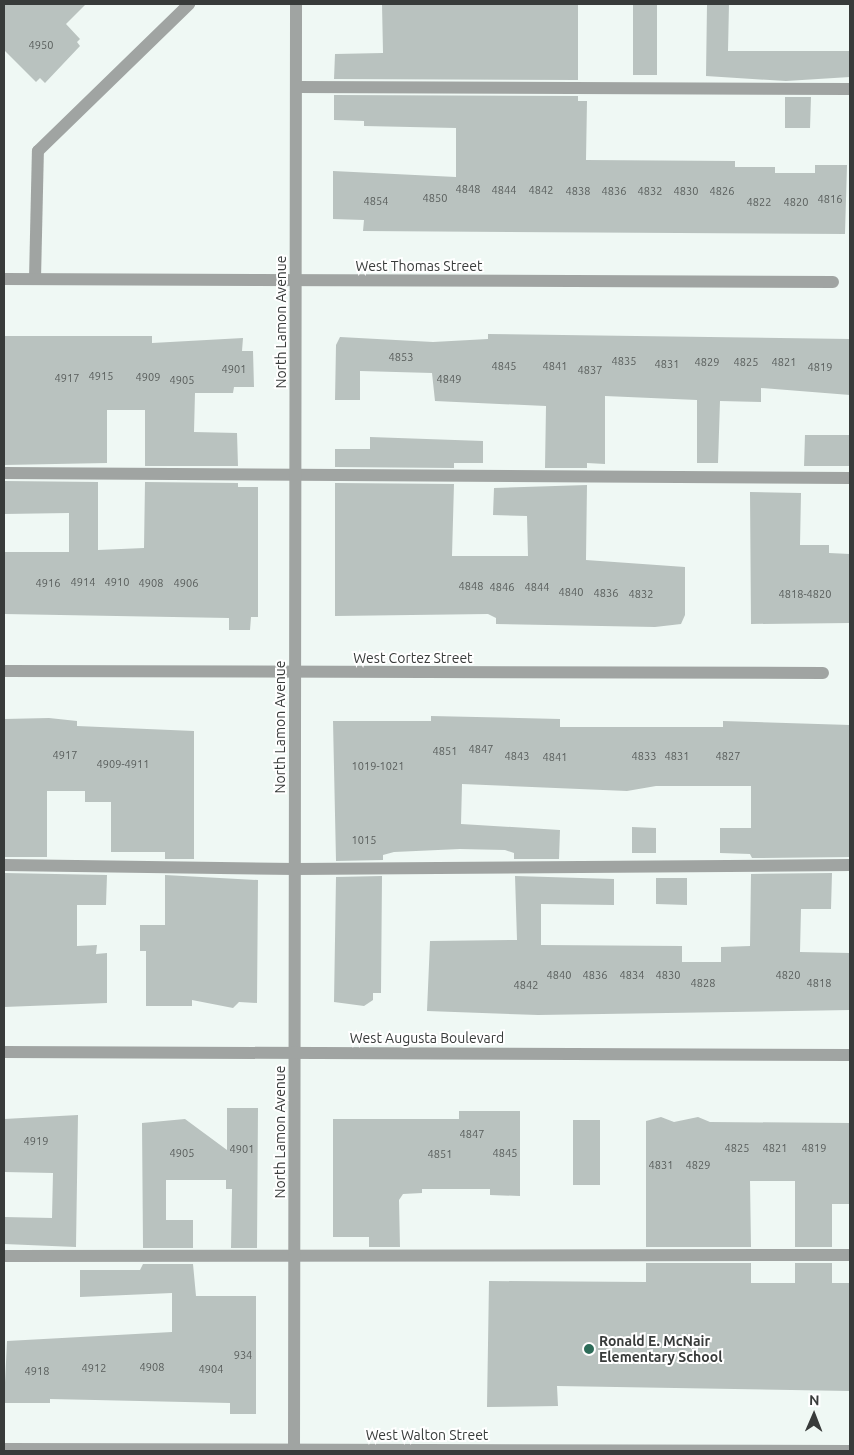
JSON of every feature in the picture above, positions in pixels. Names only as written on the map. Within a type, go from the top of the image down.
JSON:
[{"type":"street","points":[[36,279],[38,151],[189,4]]},
{"type":"street","name":"North Lamon Avenue","points":[[294,1451],[296,4]]},
{"type":"street","points":[[296,86],[850,89]]},
{"type":"street","name":"West Thomas Street","points":[[4,279],[833,282]]},
{"type":"street","points":[[4,473],[850,478]]},
{"type":"street","name":"West Cortez Street","points":[[4,671],[823,673]]},
{"type":"street","points":[[4,865],[295,869],[850,865]]},
{"type":"street","name":"West Augusta Boulevard","points":[[4,1052],[850,1055]]},
{"type":"street","points":[[4,1256],[850,1255]]},
{"type":"street","name":"West Walton Street","points":[[4,1450],[850,1451]]},
{"type":"building","points":[[4,4],[86,4],[66,24],[80,39],[77,42],[80,46],[45,83],[40,78],[36,82],[4,50]]},
{"type":"building","points":[[382,4],[578,4],[578,80],[334,79],[335,54],[383,53]]},
{"type":"building","points":[[633,4],[657,4],[657,75],[633,75]]},
{"type":"building","points":[[707,4],[729,4],[728,51],[850,51],[850,77],[786,81],[706,76]]},
{"type":"building","points":[[334,95],[578,96],[578,101],[587,101],[586,160],[735,161],[735,167],[775,167],[775,173],[815,173],[815,165],[847,165],[845,234],[363,231],[364,220],[333,219],[333,171],[456,177],[456,128],[364,126],[364,121],[334,120]]},
{"type":"building","points":[[785,97],[811,97],[810,128],[785,128]]},
{"type":"building","points":[[488,334],[850,339],[850,395],[761,388],[761,402],[720,401],[718,463],[697,463],[697,400],[605,396],[605,464],[587,463],[587,468],[545,468],[546,406],[435,401],[432,373],[360,371],[360,400],[335,400],[336,345],[340,337],[433,342],[488,339]]},
{"type":"building","points":[[4,336],[152,336],[152,343],[243,338],[242,351],[253,351],[254,387],[234,387],[233,393],[195,393],[194,432],[237,433],[238,466],[145,466],[145,410],[107,410],[107,463],[4,465]]},
{"type":"building","points":[[805,435],[850,435],[850,466],[804,466]]},
{"type":"building","points":[[370,437],[483,441],[483,463],[454,463],[454,468],[335,467],[335,449],[370,449]]},
{"type":"building","points":[[4,481],[98,482],[98,550],[144,548],[145,482],[238,483],[238,487],[258,487],[258,617],[251,617],[250,630],[229,630],[229,618],[4,614],[4,552],[69,552],[69,513],[4,514]]},
{"type":"building","points":[[335,483],[454,484],[452,556],[528,556],[527,516],[493,515],[494,488],[587,485],[586,560],[685,567],[685,615],[681,624],[655,627],[496,624],[496,618],[488,614],[335,616]]},
{"type":"building","points":[[750,492],[801,493],[800,545],[829,545],[829,553],[850,554],[850,623],[751,624]]},
{"type":"building","points":[[431,716],[560,719],[560,727],[723,727],[723,721],[850,725],[850,857],[752,858],[750,854],[720,853],[720,828],[751,828],[751,786],[656,786],[627,791],[462,784],[461,824],[560,830],[559,859],[514,859],[514,853],[505,850],[460,849],[394,852],[383,855],[383,860],[336,861],[333,721],[431,721]]},
{"type":"building","points":[[49,718],[77,721],[77,726],[194,731],[194,859],[165,859],[165,852],[111,852],[111,802],[85,802],[85,791],[47,791],[47,857],[4,857],[4,719]]},
{"type":"building","points":[[632,827],[656,828],[656,853],[632,853]]},
{"type":"building","points":[[4,873],[107,875],[106,905],[77,905],[77,946],[97,945],[96,954],[107,953],[107,1003],[4,1007]]},
{"type":"building","points":[[832,873],[831,909],[801,909],[800,952],[850,953],[850,1010],[538,1015],[427,1011],[430,941],[517,940],[515,876],[614,879],[614,905],[541,904],[541,945],[682,946],[682,962],[721,962],[721,947],[750,946],[751,874]]},
{"type":"building","points":[[165,875],[258,880],[257,1003],[239,1002],[233,1008],[192,1000],[192,1006],[146,1006],[146,951],[140,951],[140,925],[165,925]]},
{"type":"building","points":[[382,876],[381,993],[373,993],[373,1000],[364,1006],[334,1002],[336,877]]},
{"type":"building","points":[[656,878],[687,878],[687,905],[656,904]]},
{"type":"building","points":[[227,1108],[258,1108],[257,1248],[231,1248],[232,1189],[226,1189],[226,1180],[166,1180],[166,1220],[193,1220],[193,1248],[143,1248],[142,1123],[185,1119],[227,1150]]},
{"type":"building","points":[[459,1111],[520,1111],[520,1196],[490,1195],[490,1189],[422,1189],[422,1193],[403,1194],[399,1200],[400,1247],[369,1247],[369,1237],[333,1237],[333,1119],[459,1119]]},
{"type":"building","points":[[78,1115],[76,1247],[4,1244],[4,1217],[52,1218],[53,1173],[4,1172],[4,1119]]},
{"type":"building","points":[[661,1117],[674,1122],[698,1117],[710,1122],[850,1123],[850,1204],[832,1204],[832,1247],[795,1247],[795,1181],[750,1181],[751,1247],[646,1247],[646,1121]]},
{"type":"building","points":[[573,1120],[600,1120],[600,1185],[573,1185]]},
{"type":"building","points":[[646,1263],[751,1263],[751,1283],[795,1283],[795,1263],[832,1263],[832,1283],[850,1283],[850,1391],[557,1386],[558,1406],[487,1407],[489,1281],[646,1282]]},
{"type":"building","points":[[143,1264],[193,1264],[196,1296],[256,1296],[256,1414],[230,1414],[230,1403],[50,1399],[50,1403],[4,1403],[7,1341],[172,1332],[172,1293],[80,1297],[80,1270],[140,1270]]},
{"type":"place","name":"Ronald E. McNair Elementary School","points":[[589,1349]]}]
